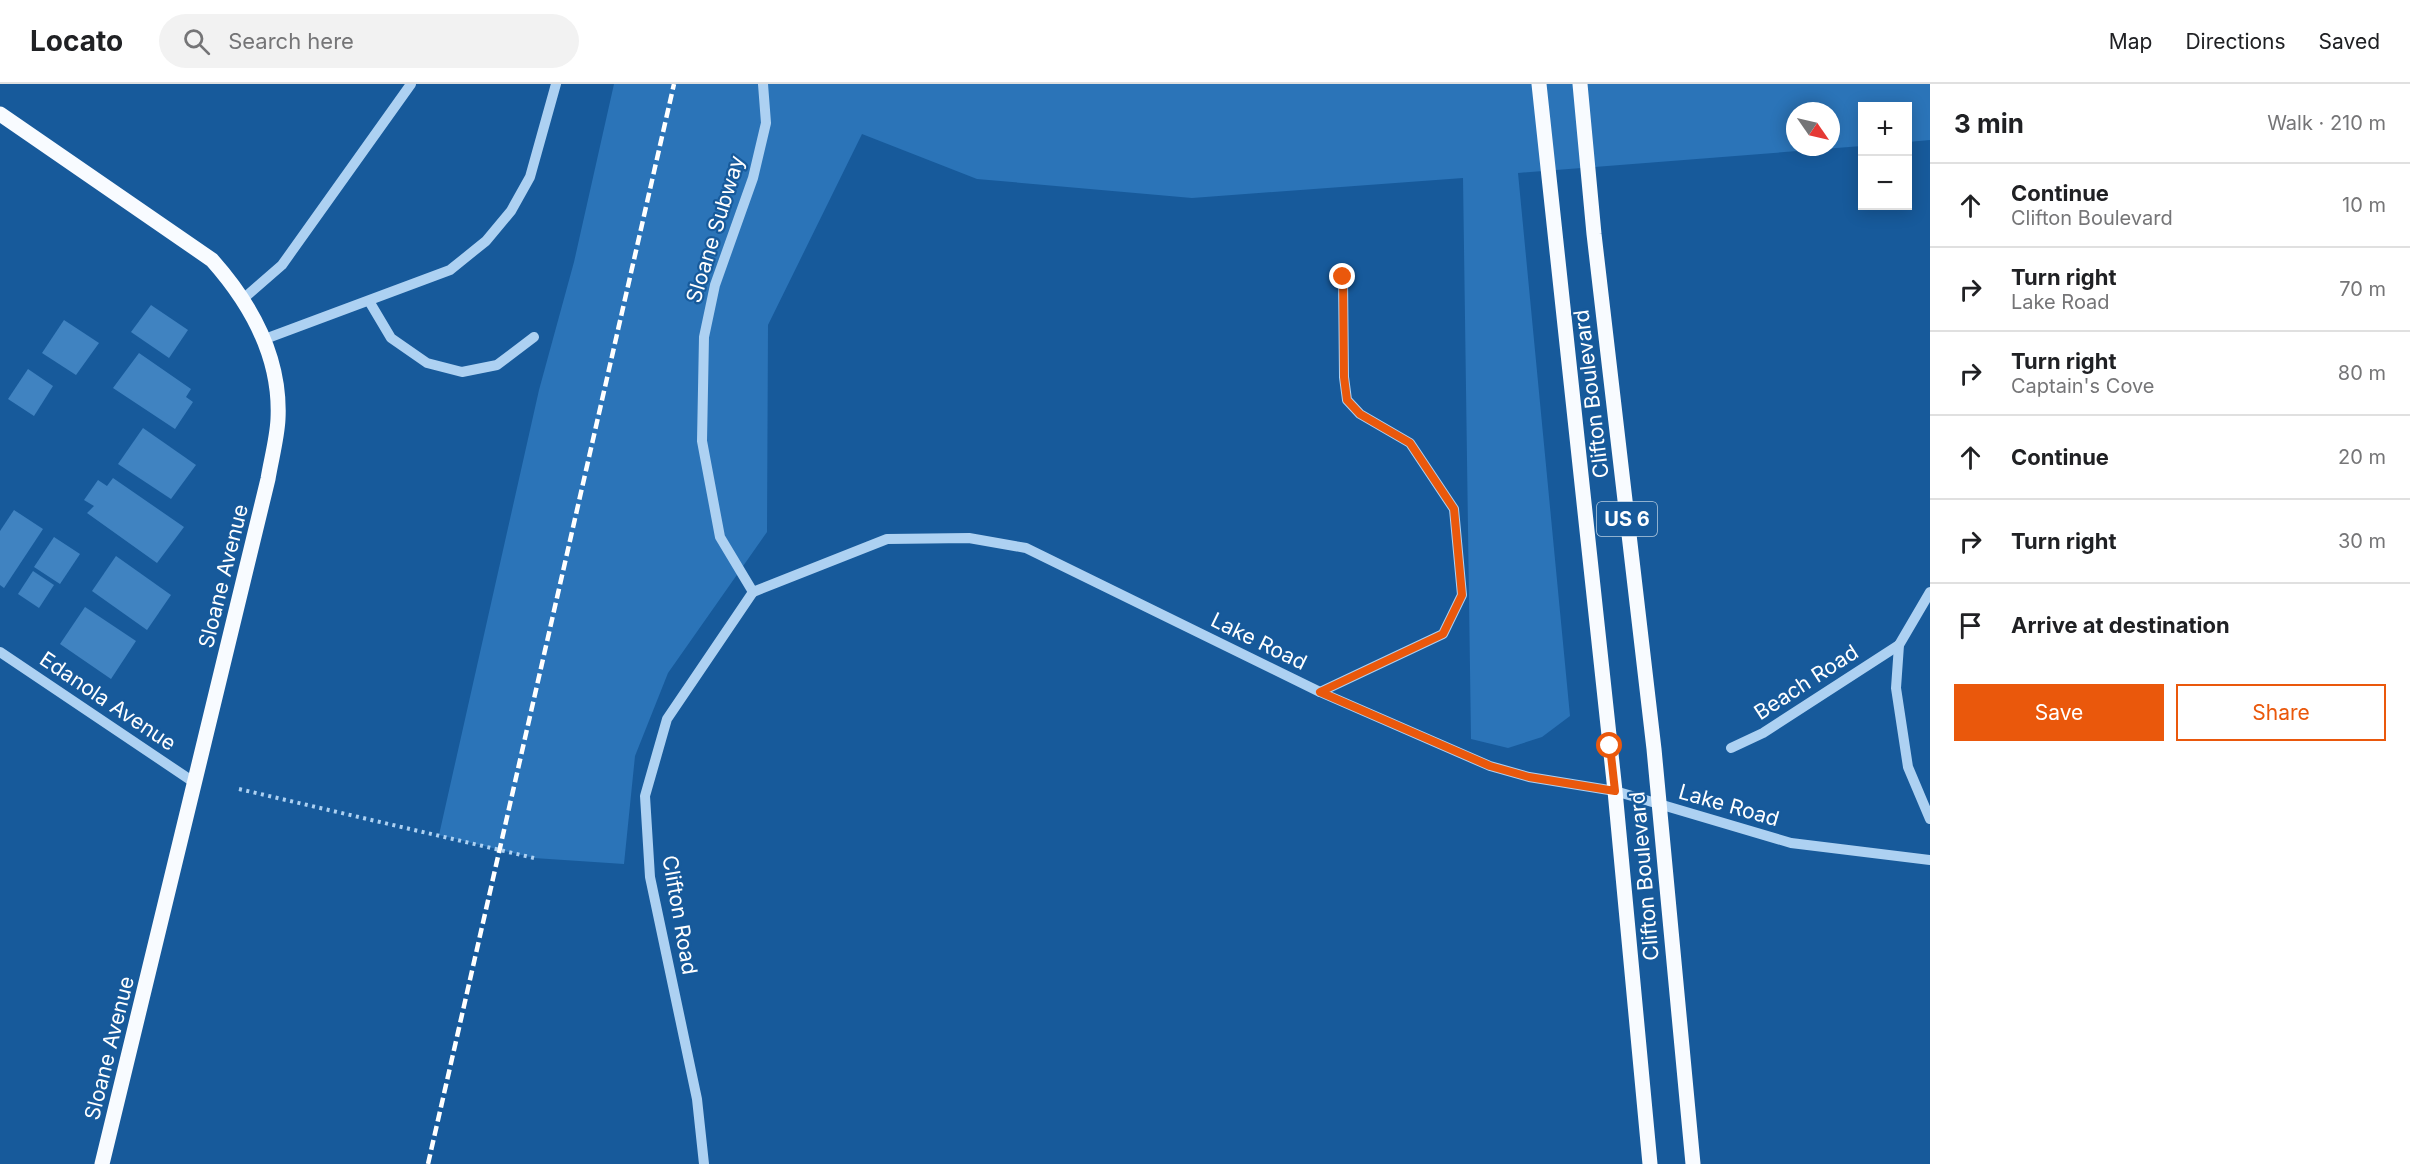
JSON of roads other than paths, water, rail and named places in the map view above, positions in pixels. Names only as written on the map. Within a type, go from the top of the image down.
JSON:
[{"type":"main road","name":"Clifton Boulevard","points":[[1539,84],[1615,791],[1650,1164]]},
{"type":"main road","name":"Clifton Boulevard","points":[[1580,84],[1594,234],[1659,805],[1693,1164]]},
{"type":"main road","name":"Sloane Avenue","points":[[0,114],[212,260],[243,300],[265,339],[274,378],[278,419],[268,479],[102,1164]]},
{"type":"street","points":[[243,300],[282,265],[411,84]]},
{"type":"street","points":[[265,339],[450,270],[486,241],[511,211],[530,177],[556,84]]},
{"type":"street","name":"Sloane Subway","points":[[753,592],[720,537],[702,441],[704,337],[715,285],[753,178],[766,123],[763,84]]},
{"type":"street","points":[[1320,692],[1443,634],[1462,595],[1454,509],[1410,443],[1360,414],[1347,400],[1344,377],[1343,277]]},
{"type":"street","points":[[369,301],[391,338],[427,363],[462,372],[497,364],[534,337]]},
{"type":"street","name":"Lake Road","points":[[753,592],[887,538],[969,538],[1026,548],[1320,692],[1490,766],[1529,777],[1615,791],[1791,843],[1930,860]]},
{"type":"street","name":"Clifton Road","points":[[704,1164],[697,1098],[650,877],[645,796],[667,719],[753,592]]},
{"type":"street","name":"Beach Road","points":[[1930,592],[1899,645],[1896,688],[1908,767],[1930,819]]},
{"type":"street","name":"Beach Road","points":[[1731,748],[1763,733],[1899,645]]},
{"type":"street","name":"Edanola Avenue","points":[[0,652],[195,783]]},
{"type":"railway","points":[[428,1164],[674,84]]}]
